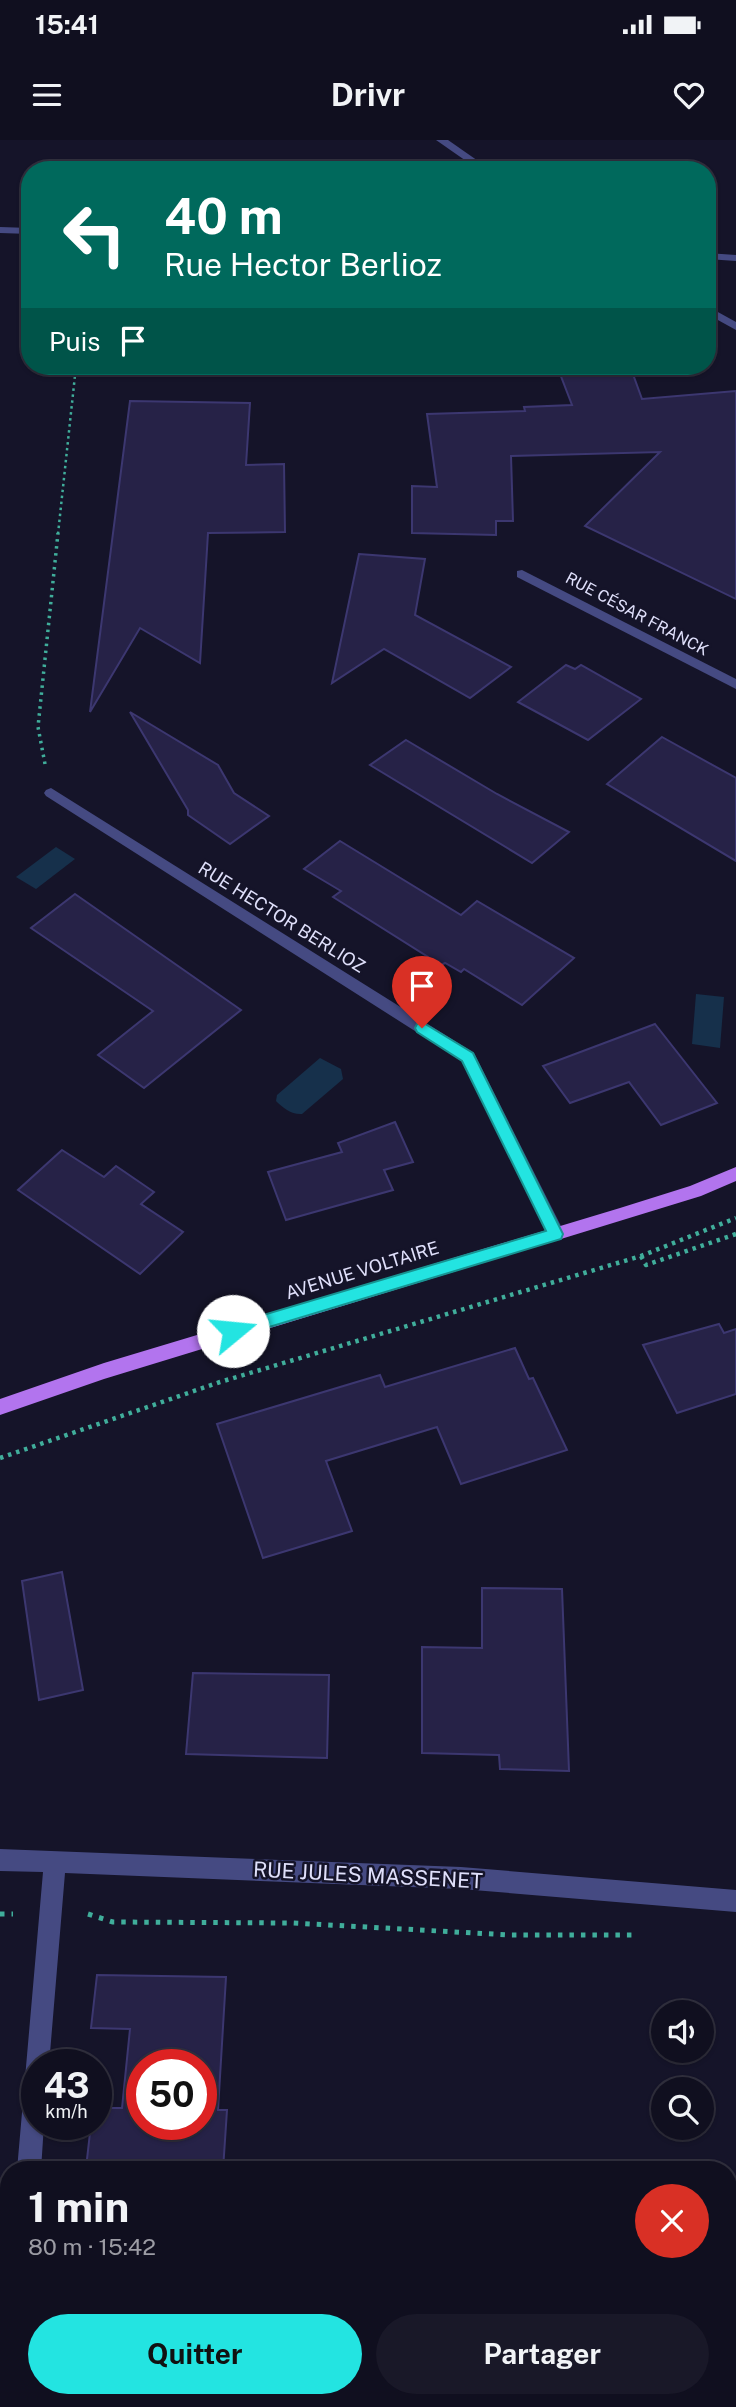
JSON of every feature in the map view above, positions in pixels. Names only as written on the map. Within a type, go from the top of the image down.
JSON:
[{"type":"main road","name":"AVENUE VOLTAIRE","points":[[0,1407],[104,1371],[695,1191],[736,1174]]},
{"type":"street","points":[[441,140],[472,161]]},
{"type":"street","points":[[0,230],[21,231]]},
{"type":"street","points":[[716,257],[736,258]]},
{"type":"street","points":[[716,315],[736,327]]},
{"type":"street","name":"RUE CÉSAR FRANCK","points":[[522,574],[736,685]]},
{"type":"street","name":"RUE HECTOR BERLIOZ","points":[[51,793],[468,1057],[556,1234]]},
{"type":"street","name":"RUE JULES MASSENET","points":[[0,1860],[461,1878],[736,1901]]},
{"type":"street","points":[[39,2049],[55,1863]]},
{"type":"street","points":[[30,2161],[32,2140]]},
{"type":"path","points":[[51,793],[38,727],[75,375]]},
{"type":"path","points":[[0,1458],[220,1382],[641,1256],[736,1218]]},
{"type":"path","points":[[641,1256],[646,1265],[736,1234]]},
{"type":"path","points":[[0,1914],[86,1914],[113,1922],[293,1923],[511,1935],[644,1935]]},
{"type":"water","points":[[56,847],[75,859],[36,889],[16,877]]},
{"type":"water","points":[[696,994],[724,997],[720,1048],[692,1044]]},
{"type":"water","points":[[320,1058],[341,1069],[343,1079],[302,1114],[285,1108],[276,1101],[277,1095]]},
{"type":"building","points":[[560,375],[633,375],[642,399],[736,391],[736,599],[585,526],[660,452],[511,456],[513,521],[496,521],[496,535],[412,533],[412,486],[437,487],[427,414],[525,411],[524,407],[572,405]]},
{"type":"building","points":[[130,401],[250,403],[246,465],[284,464],[285,532],[208,533],[200,663],[140,628],[90,712]]},
{"type":"building","points":[[359,554],[425,559],[415,615],[511,667],[470,698],[384,649],[332,683]]},
{"type":"building","points":[[566,665],[575,669],[581,665],[641,699],[588,740],[518,702]]},
{"type":"building","points":[[130,712],[218,765],[234,793],[269,816],[230,844],[188,815],[188,810]]},
{"type":"building","points":[[662,737],[736,778],[736,861],[607,784]]},
{"type":"building","points":[[406,740],[497,794],[569,832],[532,863],[370,765]]},
{"type":"building","points":[[340,841],[461,915],[477,901],[574,958],[522,1005],[464,969],[461,972],[445,963],[441,965],[333,897],[341,891],[304,869]]},
{"type":"building","points":[[75,894],[241,1010],[144,1088],[98,1055],[153,1011],[31,928]]},
{"type":"building","points":[[655,1024],[717,1103],[661,1125],[629,1082],[570,1103],[543,1066]]},
{"type":"building","points":[[395,1122],[413,1162],[384,1170],[393,1190],[286,1220],[268,1172],[342,1152],[338,1143]]},
{"type":"building","points":[[62,1150],[104,1177],[116,1166],[154,1192],[141,1204],[183,1232],[140,1274],[18,1190]]},
{"type":"building","points":[[719,1324],[724,1333],[736,1329],[736,1394],[677,1413],[643,1345]]},
{"type":"building","points":[[515,1348],[529,1379],[533,1378],[567,1450],[461,1484],[437,1427],[326,1461],[352,1531],[263,1558],[217,1424],[380,1375],[385,1387]]},
{"type":"building","points":[[62,1572],[83,1690],[39,1700],[22,1581]]},
{"type":"building","points":[[482,1588],[562,1589],[569,1771],[500,1769],[499,1755],[422,1753],[422,1647],[482,1648]]},
{"type":"building","points":[[193,1673],[329,1675],[327,1758],[186,1754]]},
{"type":"building","points":[[97,1975],[226,1977],[218,2110],[227,2110],[224,2161],[87,2161],[89,2140],[112,2140],[112,2108],[122,2108],[126,2068],[126,2140],[217,2140],[217,2049],[128,2049],[130,2029],[91,2028]]},
{"type":"route","points":[[233,1331],[556,1234],[468,1057],[422,1028]]}]
